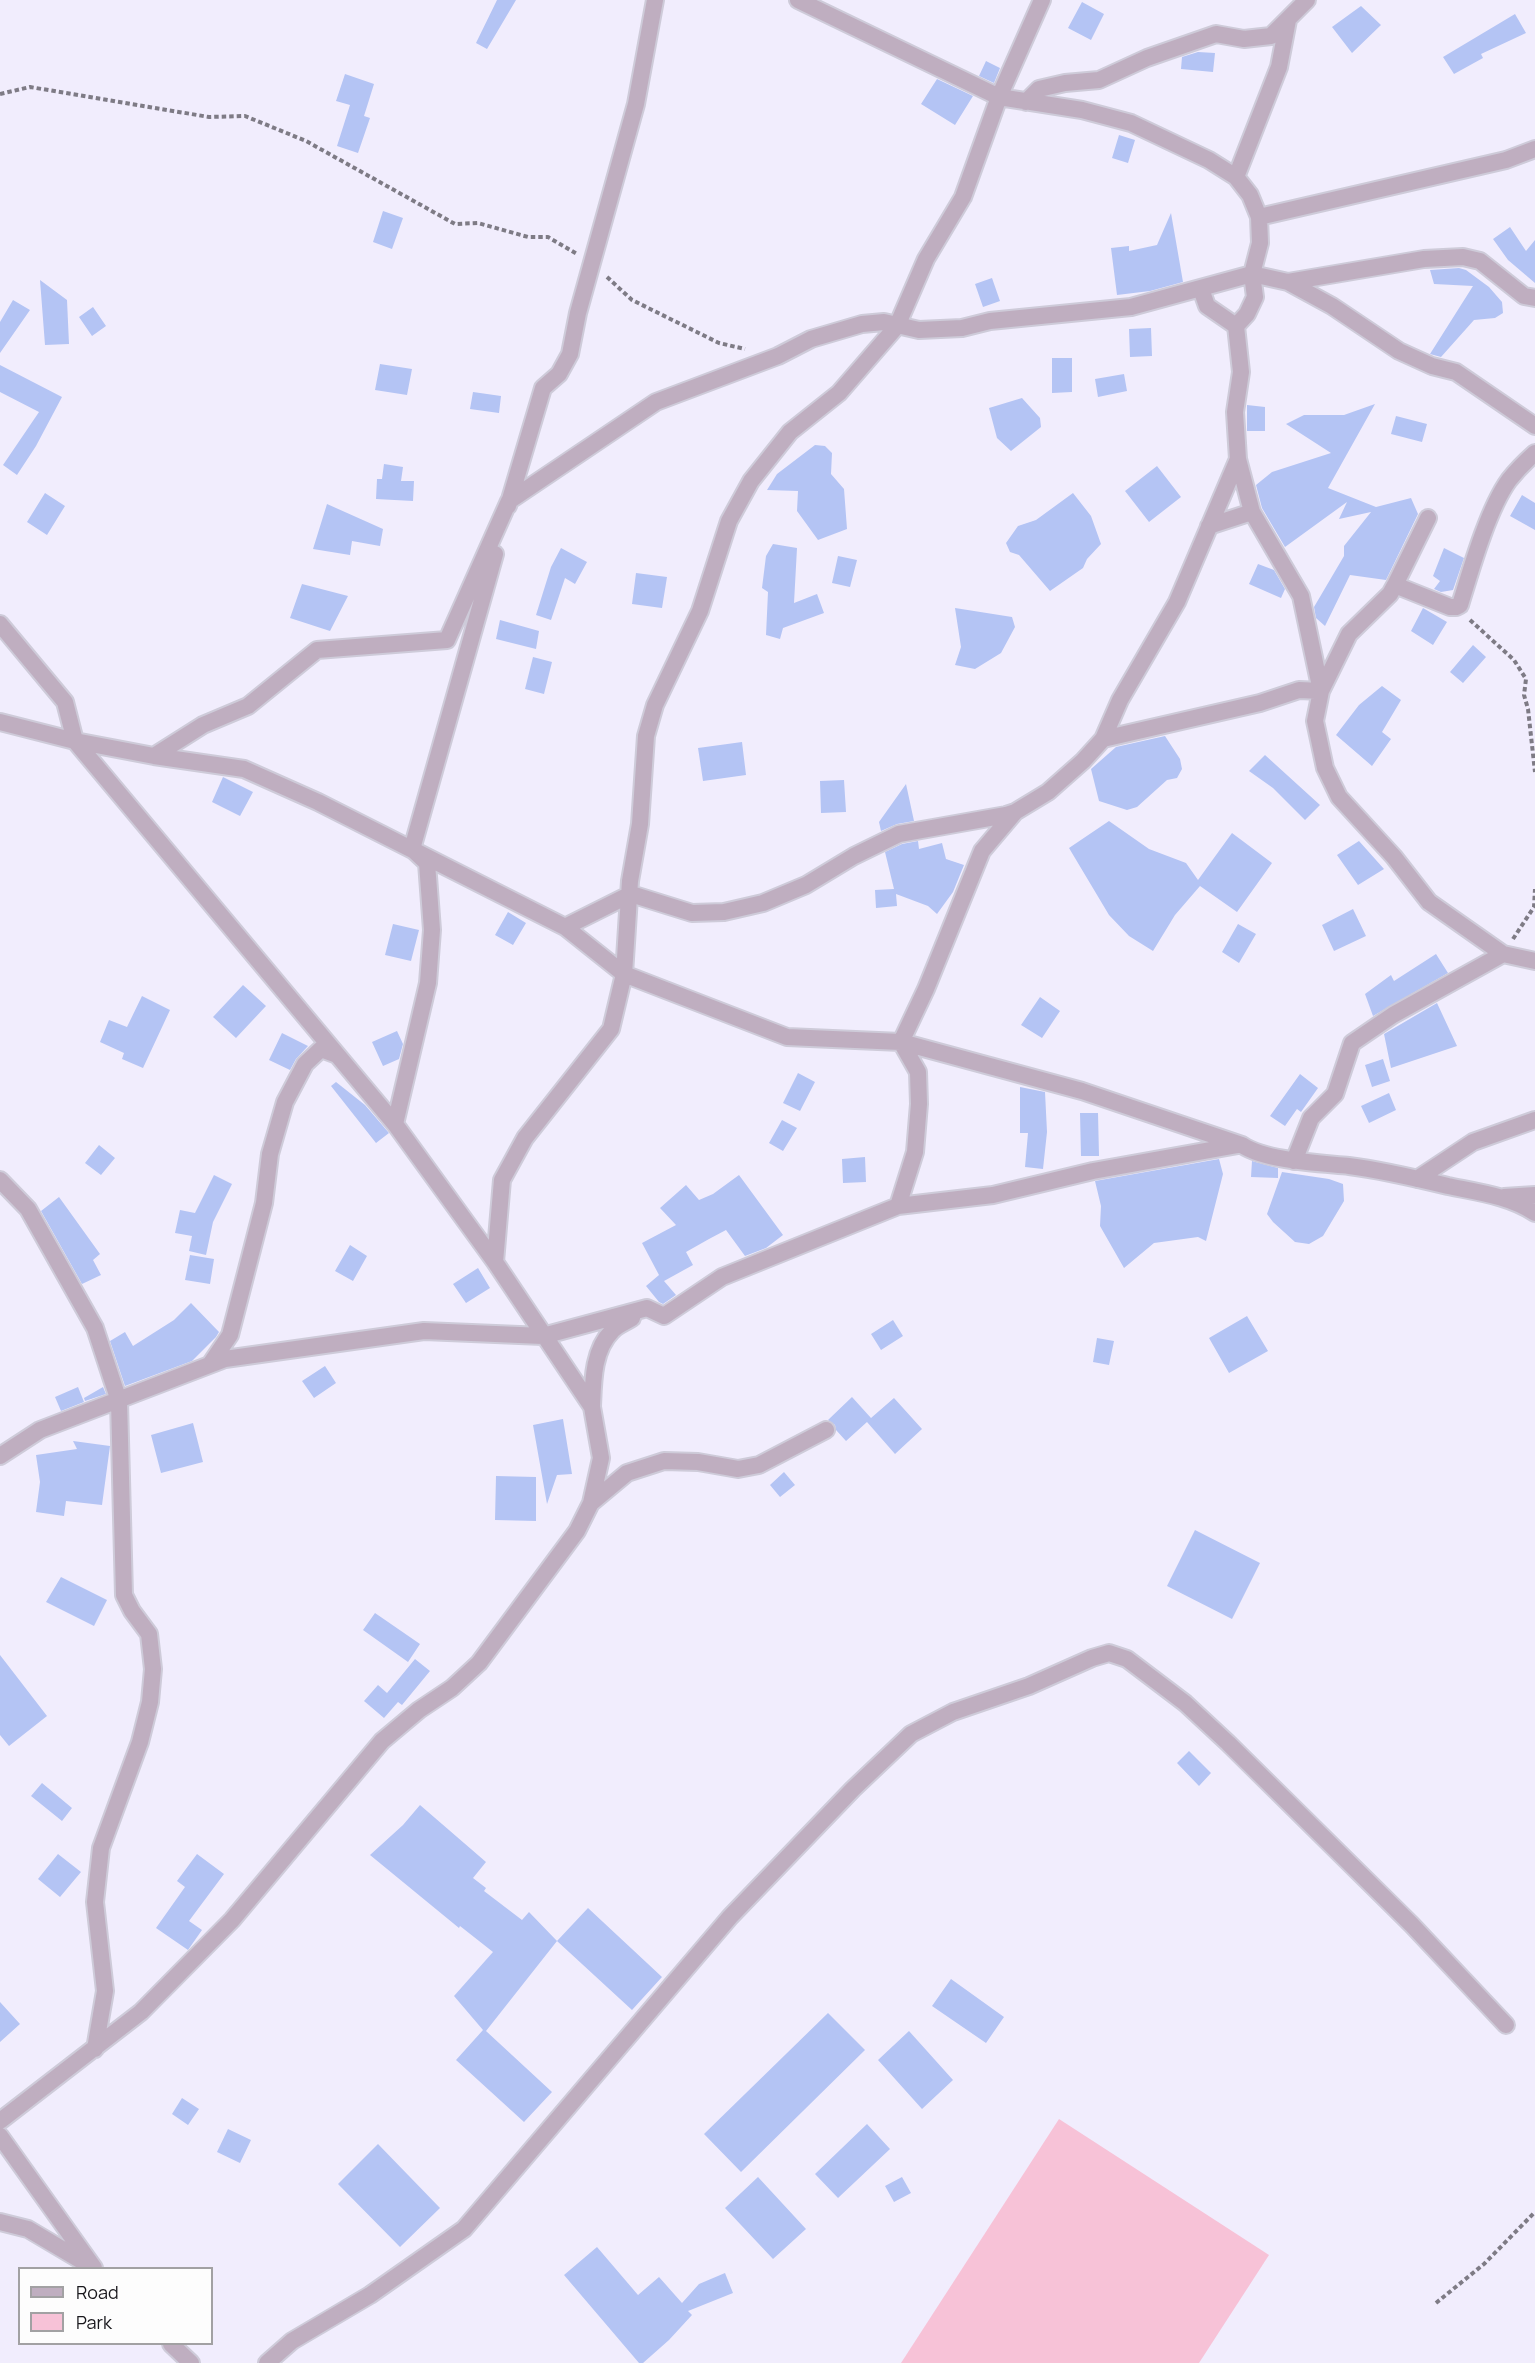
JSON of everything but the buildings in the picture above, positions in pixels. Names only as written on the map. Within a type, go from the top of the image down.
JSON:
[{"type":"street","points":[[412,849],[509,501],[543,388],[559,374],[570,354],[591,263],[636,104],[655,0]]},
{"type":"street","points":[[798,0],[999,97],[1083,110],[1131,123],[1209,160],[1236,177],[1250,195],[1259,217],[1260,243],[1252,274],[1255,297],[1248,314],[1236,326],[1240,372],[1235,412],[1238,459],[1252,513],[1301,596],[1321,690]]},
{"type":"street","points":[[495,1262],[502,1180],[525,1138],[611,1029],[624,974],[631,894],[630,881],[643,792],[646,736],[655,705],[700,611],[729,521],[751,481],[790,432],[838,393],[897,326],[926,259],[963,197],[999,97],[1042,0]]},
{"type":"street","points":[[1026,102],[1039,89],[1065,83],[1099,80],[1147,58],[1216,34],[1244,39],[1271,36],[1307,0]]},
{"type":"street","points":[[1236,177],[1279,67],[1288,20]]},
{"type":"street","points":[[1259,217],[1506,160],[1535,149]]},
{"type":"street","points":[[1288,282],[1424,259],[1463,257],[1480,261],[1524,296],[1535,298]]},
{"type":"street","points":[[154,756],[203,725],[248,706],[316,650],[447,640],[509,501],[656,402],[778,356],[811,339],[861,324],[884,322],[919,330],[962,328],[990,321],[1131,307],[1252,274],[1288,282],[1332,306],[1399,351],[1432,366],[1456,372],[1535,426]]},
{"type":"street","points":[[1201,289],[1207,306],[1236,326]]},
{"type":"street","points":[[1395,585],[1456,607],[1460,605],[1484,534],[1508,481],[1535,453]]},
{"type":"street","points":[[565,927],[631,894],[692,913],[724,912],[763,903],[806,885],[854,856],[899,834],[1006,816],[1048,792],[1083,761],[1103,739],[1120,700],[1177,602],[1238,459]]},
{"type":"street","points":[[1209,526],[1252,513]]},
{"type":"street","points":[[1428,518],[1390,594],[1349,634],[1321,690],[1315,720],[1325,768],[1339,797],[1430,902],[1503,954],[1535,962]]},
{"type":"street","points":[[0,624],[65,702],[75,741],[395,1124],[495,1262],[592,1407]]},
{"type":"street","points":[[1103,739],[1260,703],[1299,690],[1321,690]]},
{"type":"street","points":[[0,722],[75,741],[154,756],[244,769],[318,801],[565,927],[624,974],[787,1036],[901,1042],[1082,1091],[1242,1145],[1252,1151],[1294,1161],[1352,1167],[1417,1179],[1500,1197],[1535,1213]]},
{"type":"street","points":[[901,1042],[926,989],[982,851],[1015,812]]},
{"type":"street","points":[[395,1124],[428,983],[432,930],[427,863],[412,849]]},
{"type":"street","points":[[1294,1161],[1311,1118],[1335,1094],[1352,1043],[1393,1015],[1503,954]]},
{"type":"street","points":[[898,1206],[915,1152],[919,1104],[918,1072],[901,1042]]},
{"type":"street","points":[[211,1363],[230,1335],[264,1203],[270,1154],[285,1102],[304,1064],[321,1049],[337,1055]]},
{"type":"street","points":[[1417,1179],[1473,1142],[1535,1120]]},
{"type":"street","points":[[0,1456],[40,1430],[119,1401],[211,1363],[256,1354],[424,1331],[543,1336],[646,1308],[664,1316],[722,1277],[898,1206],[993,1195],[1093,1171],[1242,1145]]},
{"type":"street","points":[[0,1180],[28,1209],[95,1328],[119,1401],[124,1595],[132,1611],[149,1634],[153,1669],[150,1702],[140,1742],[101,1848],[95,1902],[105,1991],[95,2049]]},
{"type":"street","points":[[1500,1197],[1535,1195]]},
{"type":"street","points":[[0,2121],[141,2012],[232,1920],[382,1741],[418,1710],[452,1688],[479,1664],[577,1531],[591,1503],[601,1458],[592,1407],[594,1372],[600,1349],[612,1330],[646,1308]]},
{"type":"street","points":[[591,1503],[627,1473],[664,1461],[699,1462],[738,1469],[759,1465],[826,1430]]},
{"type":"street","points":[[267,2363],[292,2341],[370,2295],[464,2229],[730,1917],[853,1789],[911,1734],[952,1712],[1029,1686],[1092,1658],[1109,1653],[1127,1659],[1185,1703],[1228,1743],[1412,1925],[1506,2025]]},
{"type":"street","points":[[0,2136],[93,2267]]},
{"type":"street","points":[[0,2222],[28,2229],[92,2267]]},
{"type":"street","points":[[173,2345],[191,2363]]},
{"type":"path","points":[[0,93],[30,87],[209,117],[245,116],[306,141],[455,224],[478,223],[528,237],[548,237],[591,263],[632,300],[719,343],[778,356]]},
{"type":"path","points":[[1456,607],[1514,660],[1526,679],[1524,695],[1528,709],[1535,772]]},
{"type":"path","points":[[1503,954],[1534,907],[1535,889]]},
{"type":"path","points":[[1436,2303],[1484,2264],[1535,2212]]},
{"type":"green space","points":[[1059,2119],[1269,2255],[1199,2363],[901,2363]]}]
